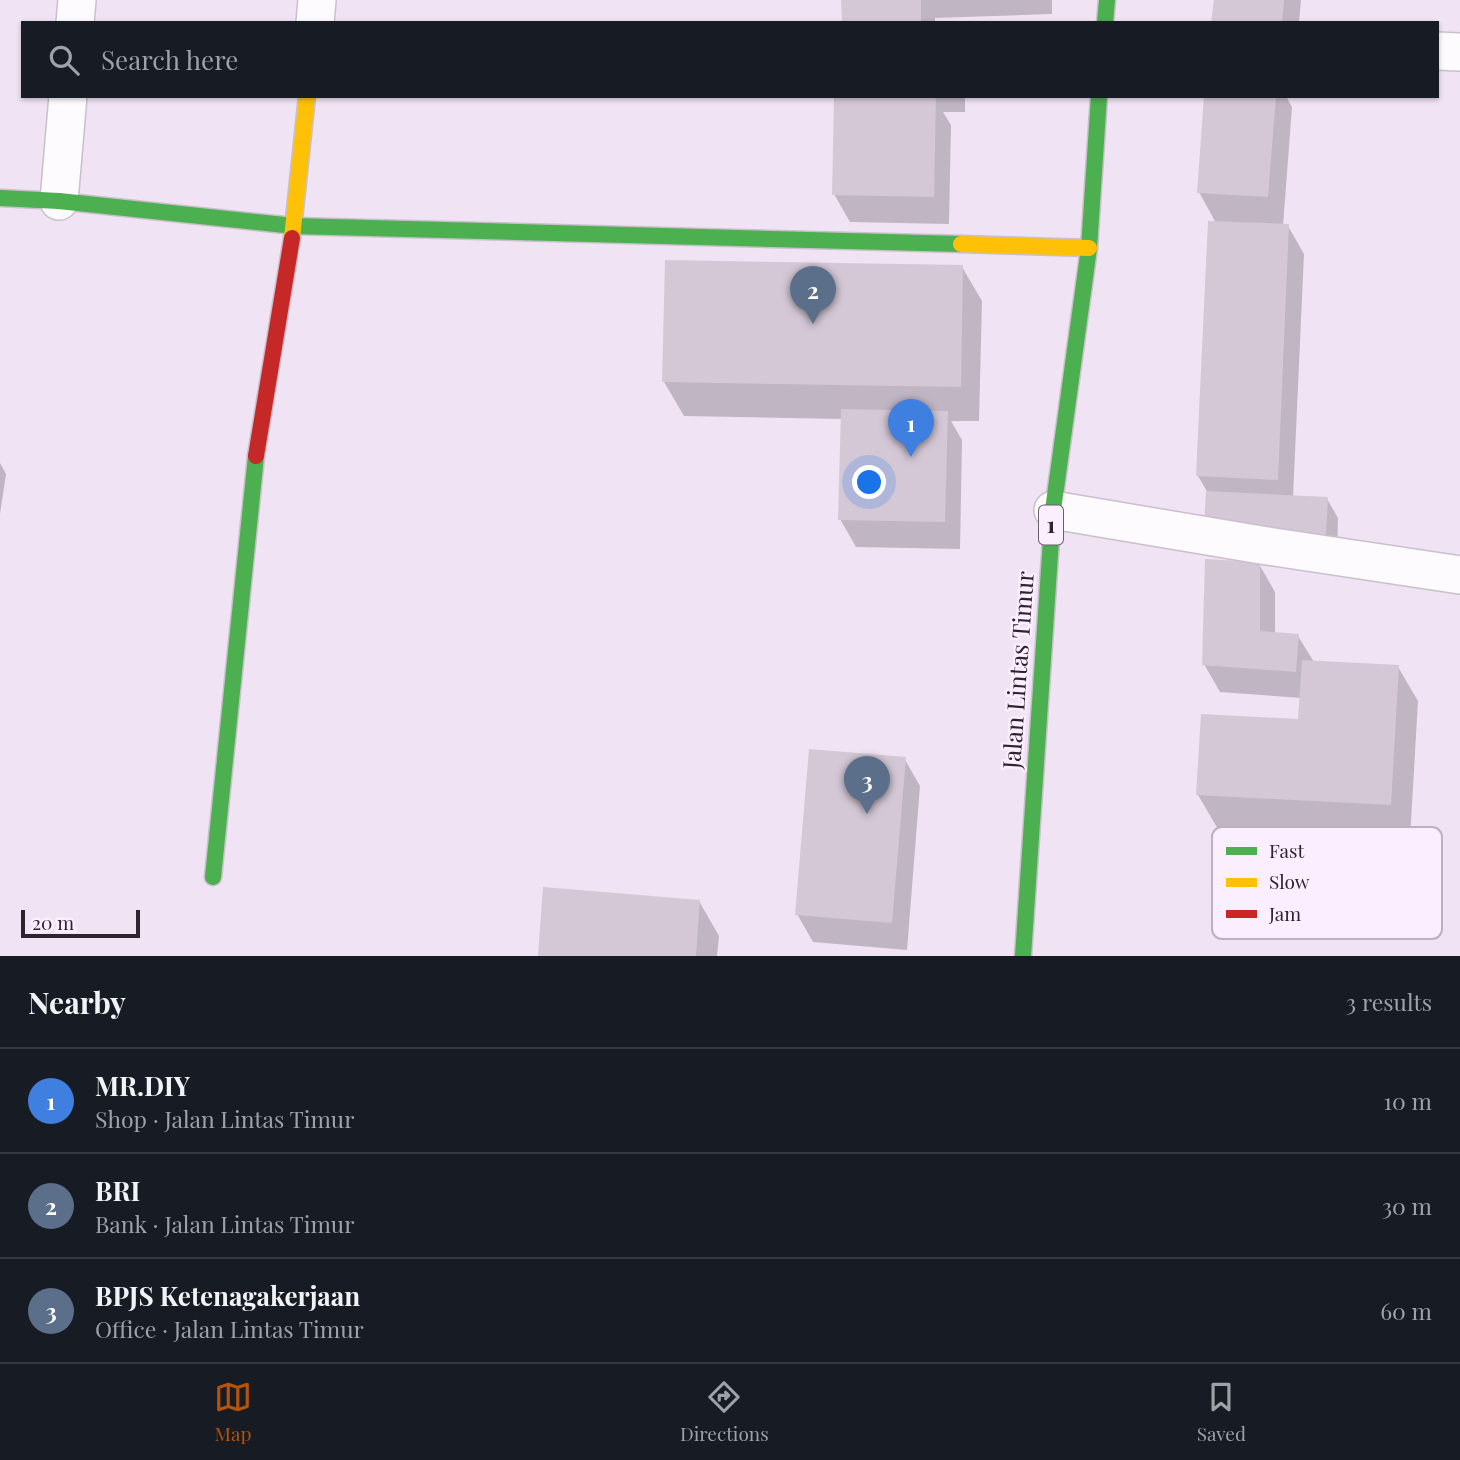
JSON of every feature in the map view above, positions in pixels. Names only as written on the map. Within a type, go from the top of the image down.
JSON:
[{"type":"main road","points":[[1105,21],[1107,0]]},
{"type":"main road","points":[[214,877],[255,463],[294,226],[307,98]]},
{"type":"main road","name":"Jalan Lintas Timur","points":[[1023,956],[1052,510],[1089,248],[1099,98]]},
{"type":"main road","points":[[0,198],[59,201],[294,226],[1089,248]]},
{"type":"street","points":[[75,21],[77,0]]},
{"type":"street","points":[[315,21],[317,0]]},
{"type":"street","points":[[1439,51],[1460,52]]},
{"type":"street","points":[[59,201],[68,98]]},
{"type":"street","points":[[1052,510],[1460,575]]},
{"type":"building","points":[[841,0],[921,0],[921,21],[842,21]]},
{"type":"building","points":[[1214,0],[1284,0],[1282,21],[1211,21]]},
{"type":"building","points":[[834,98],[936,98],[934,197],[832,195]]},
{"type":"building","points":[[1204,98],[1276,98],[1268,197],[1197,193]]},
{"type":"building","points":[[1208,221],[1289,224],[1278,480],[1196,476]]},
{"type":"building","points":[[665,260],[963,265],[961,387],[662,382]]},
{"type":"building","points":[[841,409],[948,411],[945,522],[838,520]]},
{"type":"building","points":[[1206,491],[1328,497],[1326,536],[1204,527]]},
{"type":"building","points":[[1205,559],[1260,562],[1260,631],[1299,634],[1296,672],[1202,665]]},
{"type":"building","points":[[1302,660],[1399,665],[1391,805],[1196,795],[1201,714],[1298,719]]},
{"type":"building","points":[[809,749],[906,757],[892,923],[795,915]]},
{"type":"building","points":[[543,887],[700,900],[696,956],[538,956]]},
{"type":"traffic: fast","points":[[1105,21],[1107,0]]},
{"type":"traffic: fast","points":[[1023,956],[1053,510],[1089,248],[1099,98]]},
{"type":"traffic: fast","points":[[0,198],[59,201],[294,226],[961,244]]},
{"type":"traffic: fast","points":[[213,877],[256,456]]},
{"type":"traffic: slow","points":[[292,238],[307,98]]},
{"type":"traffic: slow","points":[[961,244],[1089,248]]},
{"type":"traffic: jam","points":[[256,456],[292,238]]},
{"type":"place","name":"BRI","points":[[813,324]]},
{"type":"place","name":"MR.DIY","points":[[911,457]]},
{"type":"place","name":"BPJS Ketenagakerjaan","points":[[867,814]]}]
